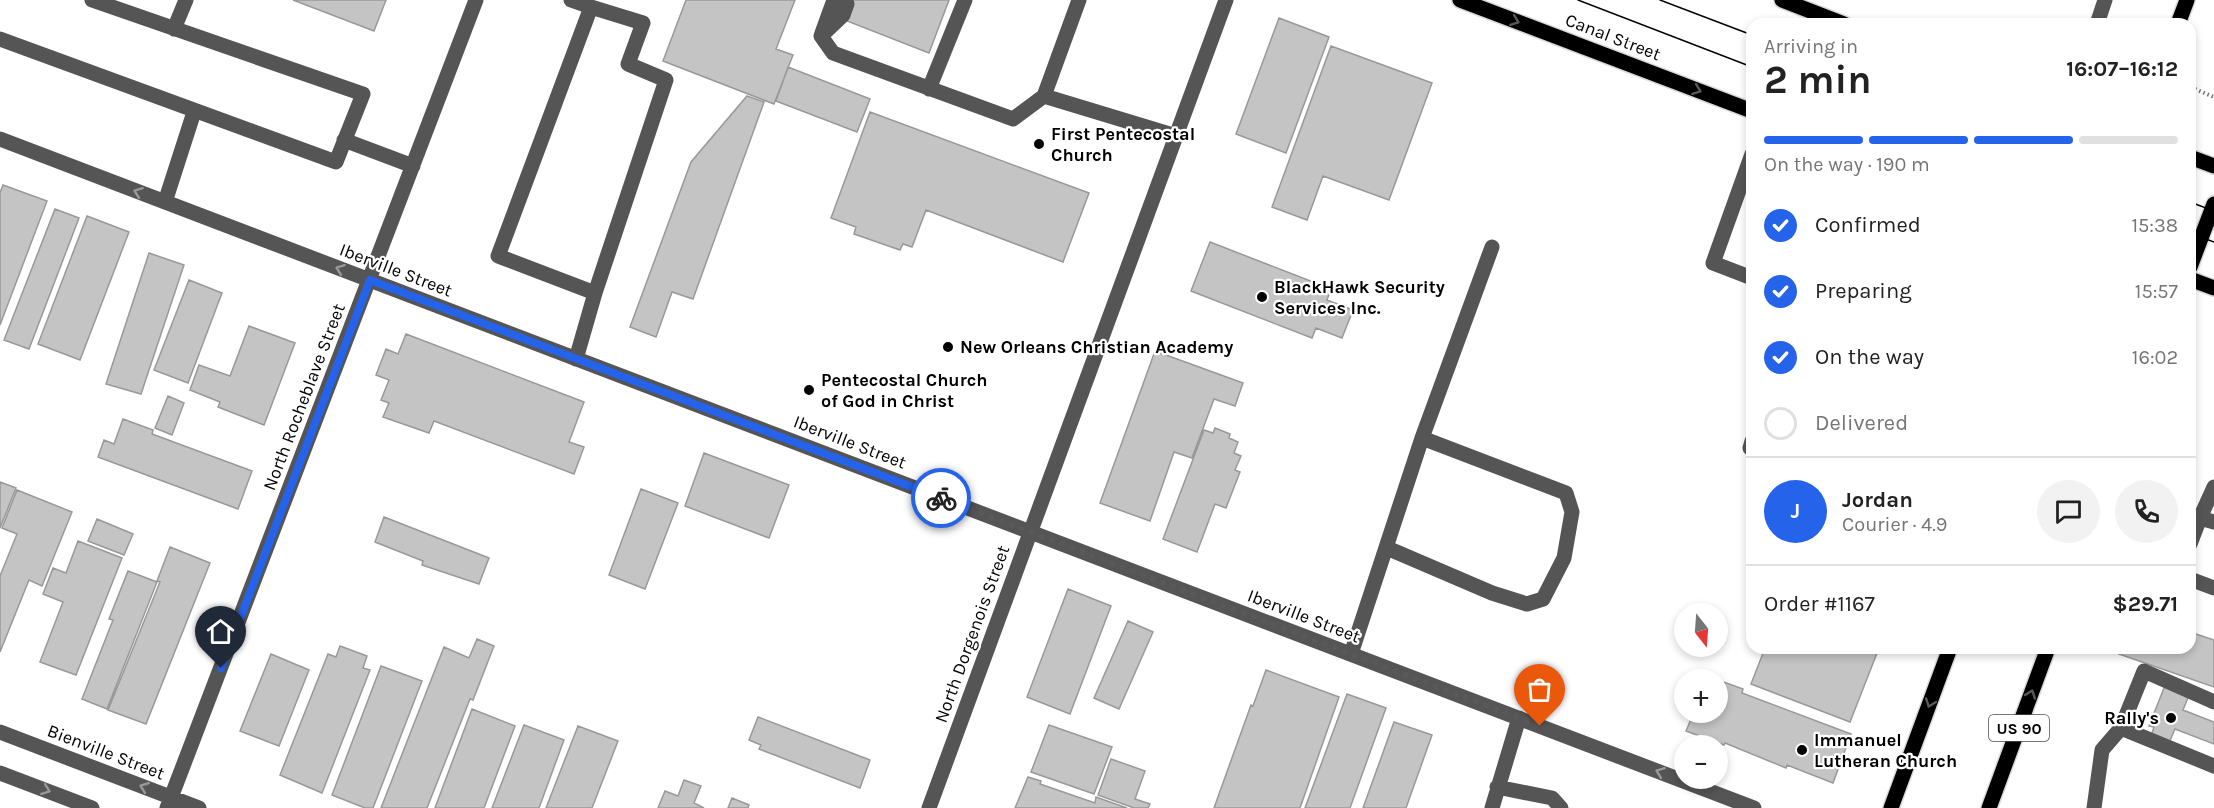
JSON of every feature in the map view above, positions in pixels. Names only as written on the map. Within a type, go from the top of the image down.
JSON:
[{"type":"main road","name":"Canal Street","points":[[1460,0],[1746,109]]},
{"type":"main road","points":[[1782,0],[1828,18]]},
{"type":"main road","points":[[2180,18],[2187,0]]},
{"type":"main road","points":[[2196,159],[2214,166]]},
{"type":"main road","points":[[2196,251],[2214,204]]},
{"type":"main road","points":[[2196,281],[2214,288]]},
{"type":"main road","points":[[1891,808],[1948,654]]},
{"type":"main road","name":"US 90","points":[[1989,808],[2046,654]]},
{"type":"street","points":[[0,39],[194,112],[336,162],[363,94],[92,0]]},
{"type":"street","points":[[174,28],[186,0]]},
{"type":"street","name":"North Rocheblave Street","points":[[169,803],[476,0]]},
{"type":"street","points":[[571,0],[643,23],[628,64],[666,80],[594,293],[576,359]]},
{"type":"street","points":[[929,88],[965,0]]},
{"type":"street","points":[[841,2],[820,36],[833,53],[1013,119],[1044,96],[1079,0]]},
{"type":"street","name":"North Dorgenois Street","points":[[929,808],[1226,0]]},
{"type":"street","points":[[2099,18],[2105,0]]},
{"type":"street","points":[[591,7],[498,256],[594,293]]},
{"type":"street","points":[[1044,96],[1176,136]]},
{"type":"street","points":[[165,202],[194,112]]},
{"type":"street","name":"Iberville Street","points":[[0,139],[1754,808]]},
{"type":"street","points":[[344,140],[413,166]]},
{"type":"street","points":[[1746,171],[1713,263],[1746,276]]},
{"type":"street","points":[[1351,654],[1422,438],[1492,247]]},
{"type":"street","points":[[1387,548],[1492,592],[1527,604],[1543,599],[1564,558],[1572,513],[1566,493],[1422,438]]},
{"type":"street","points":[[2201,518],[2214,487]]},
{"type":"street","points":[[2196,581],[2214,588]]},
{"type":"street","points":[[2094,808],[2102,750],[2121,728],[2144,671],[2214,702]]},
{"type":"street","points":[[1492,808],[1519,718]]},
{"type":"street","points":[[2121,728],[2214,766]]},
{"type":"street","name":"Bienville Street","points":[[0,732],[169,803],[199,808]]},
{"type":"street","points":[[0,773],[92,808]]},
{"type":"street","points":[[1497,787],[1552,798],[1561,808]]},
{"type":"path","points":[[2196,89],[2214,97]]},
{"type":"building","points":[[293,0],[386,0],[374,31]]},
{"type":"building","points":[[686,0],[795,0],[776,49],[793,55],[774,104],[663,61]]},
{"type":"building","points":[[840,0],[949,0],[929,53],[847,21]]},
{"type":"building","points":[[1279,18],[1329,37],[1286,153],[1236,134]]},
{"type":"building","points":[[1331,46],[1432,83],[1389,200],[1323,176],[1307,220],[1272,207]]},
{"type":"building","points":[[788,67],[870,99],[857,132],[776,101]]},
{"type":"building","points":[[747,96],[764,102],[693,299],[672,292],[656,337],[630,327],[691,162]]},
{"type":"building","points":[[870,112],[1089,193],[1063,262],[926,210],[912,247],[903,244],[900,250],[854,234],[856,227],[831,218]]},
{"type":"building","points":[[3,185],[47,201],[0,325],[0,193]]},
{"type":"building","points":[[55,209],[79,218],[29,349],[4,340]]},
{"type":"building","points":[[87,216],[129,232],[80,360],[38,344]]},
{"type":"building","points":[[1210,242],[1331,289],[1327,300],[1353,310],[1342,338],[1316,328],[1312,338],[1191,291]]},
{"type":"building","points":[[149,253],[184,265],[141,394],[106,384]]},
{"type":"building","points":[[189,280],[222,293],[188,383],[154,370]]},
{"type":"building","points":[[249,326],[295,343],[264,425],[218,407],[220,402],[190,390],[199,365],[230,376]]},
{"type":"building","points":[[406,334],[584,402],[569,442],[584,447],[574,474],[434,421],[429,433],[383,417],[389,403],[381,400],[389,380],[376,375],[386,349],[398,354]]},
{"type":"building","points":[[1155,351],[1243,383],[1235,406],[1214,399],[1192,458],[1174,452],[1150,521],[1100,503]]},
{"type":"building","points":[[168,396],[184,403],[172,435],[155,428]]},
{"type":"building","points":[[123,419],[153,430],[152,434],[252,471],[238,509],[98,457],[104,440],[114,444]]},
{"type":"building","points":[[1215,428],[1230,434],[1229,438],[1238,442],[1234,453],[1241,456],[1235,470],[1240,472],[1226,508],[1215,504],[1197,552],[1163,539],[1204,430],[1213,433]]},
{"type":"building","points":[[704,453],[789,485],[769,538],[685,506]]},
{"type":"building","points":[[0,482],[16,488],[0,528]]},
{"type":"building","points":[[641,489],[678,503],[645,589],[609,575]]},
{"type":"building","points":[[17,490],[72,512],[42,586],[29,580],[0,652],[0,576],[17,534],[2,528]]},
{"type":"building","points":[[384,517],[489,558],[479,584],[422,565],[423,561],[375,542]]},
{"type":"building","points":[[97,519],[133,534],[124,555],[88,541]]},
{"type":"building","points":[[78,541],[122,558],[76,675],[40,662],[63,602],[43,594],[53,568],[66,573]]},
{"type":"building","points":[[170,547],[210,563],[146,724],[108,710],[160,582],[157,581]]},
{"type":"building","points":[[128,571],[157,582],[107,709],[82,699],[113,620],[109,619]]},
{"type":"building","points":[[1068,589],[1111,606],[1070,714],[1027,697]]},
{"type":"building","points":[[1128,621],[1153,632],[1119,709],[1094,698]]},
{"type":"building","points":[[2196,634],[2214,640],[2214,687],[2119,654],[2196,654]]},
{"type":"building","points":[[477,639],[494,646],[473,700],[470,699],[427,808],[381,808],[444,647],[469,658]]},
{"type":"building","points":[[340,646],[367,656],[363,668],[370,670],[322,793],[280,775],[328,654],[336,657]]},
{"type":"building","points":[[271,654],[309,670],[279,746],[240,731]]},
{"type":"building","points":[[1763,654],[1877,654],[1850,722],[1751,684]]},
{"type":"building","points":[[381,666],[422,681],[373,808],[365,808],[332,795]]},
{"type":"building","points":[[1266,670],[1339,697],[1300,808],[1214,808],[1251,705],[1253,706]]},
{"type":"building","points":[[2166,683],[2190,693],[2183,710],[2214,722],[2214,744],[2175,729],[2169,743],[2151,736],[2154,727],[2149,726]]},
{"type":"building","points":[[1728,684],[1743,689],[1742,693],[1851,734],[1833,783],[1787,765],[1786,768],[1728,744],[1728,735],[1697,735],[1686,731],[1689,723],[1728,723]]},
{"type":"building","points":[[1347,694],[1386,708],[1350,808],[1305,808]]},
{"type":"building","points":[[472,709],[515,726],[484,808],[435,808]]},
{"type":"building","points":[[758,717],[870,760],[860,788],[759,749],[761,745],[749,740]]},
{"type":"building","points":[[1394,722],[1432,735],[1406,808],[1363,808]]},
{"type":"building","points":[[524,725],[564,740],[539,808],[492,808]]},
{"type":"building","points":[[1049,725],[1112,747],[1094,794],[1031,772]]},
{"type":"building","points":[[578,726],[618,741],[592,808],[546,808]]},
{"type":"building","points":[[1111,759],[1145,771],[1135,799],[1150,804],[1148,808],[1134,808],[1098,795]]},
{"type":"building","points":[[1028,777],[1041,781],[1040,784],[1095,803],[1096,797],[1127,808],[1015,808]]},
{"type":"building","points":[[684,780],[701,786],[694,803],[704,808],[658,808],[665,791],[678,796]]},
{"type":"building","points":[[732,798],[749,805],[748,808],[728,808]]},
{"type":"tram line","points":[[1578,0],[1746,65]]},
{"type":"tram line","points":[[1660,0],[1746,33]]},
{"type":"tram line","points":[[2196,204],[2214,211]]},
{"type":"tram line","points":[[2196,235],[2214,242]]},
{"type":"way so far","points":[[941,498],[1540,726]]},
{"type":"place","name":"First Pentecostal Church","points":[[1039,144]]},
{"type":"place","name":"BlackHawk Security Services Inc.","points":[[1262,297]]},
{"type":"place","name":"New Orleans Christian Academy","points":[[948,347]]},
{"type":"place","name":"Pentecostal Church of God in Christ","points":[[809,390]]},
{"type":"place","name":"Rally's","points":[[2171,718]]},
{"type":"place","name":"Immanuel Lutheran Church","points":[[1802,750]]},
{"type":"route","points":[[221,668],[370,280],[941,498]]}]
